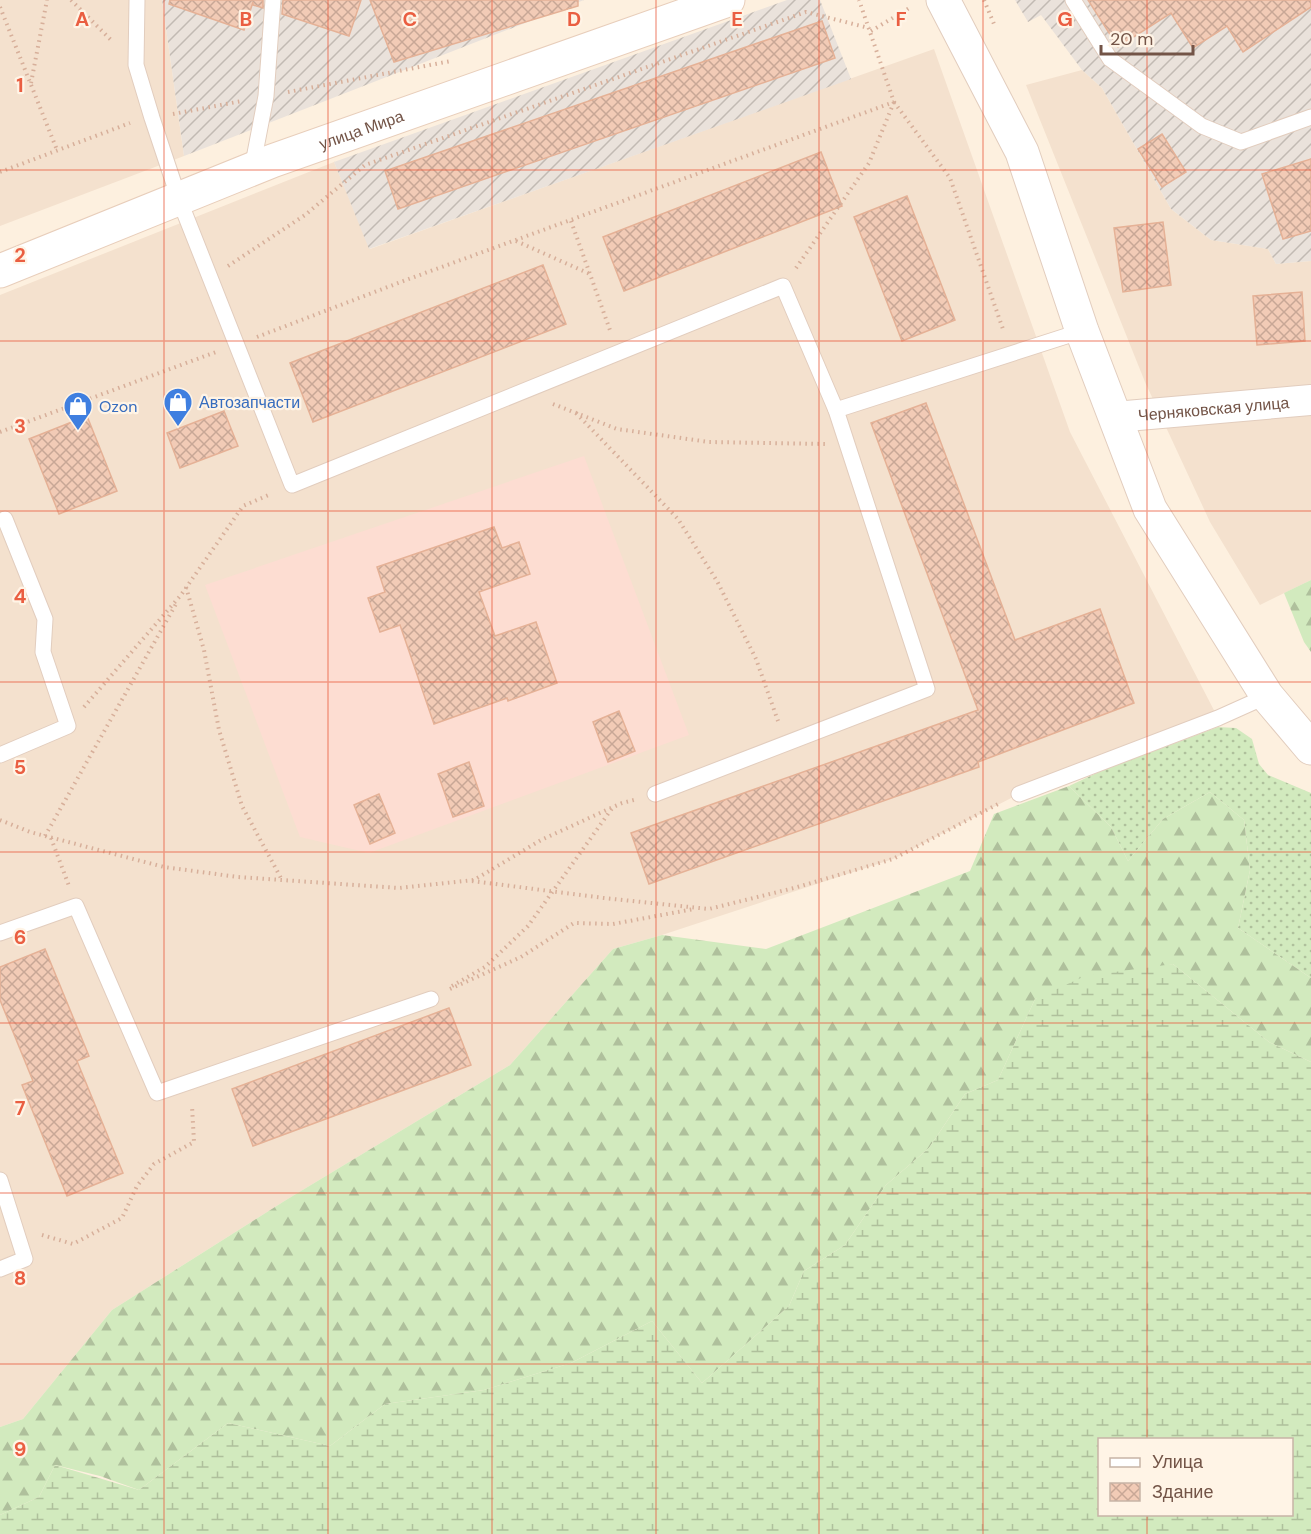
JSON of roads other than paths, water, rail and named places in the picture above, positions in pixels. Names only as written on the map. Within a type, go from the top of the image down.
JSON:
[{"type":"street","name":"улица Мира","points":[[0,270],[252,170],[728,0]]},
{"type":"street","points":[[929,2],[1022,152],[1082,331],[1150,509],[1267,696],[1311,748]]},
{"type":"street","name":"Черняковская улица","points":[[1115,417],[1311,400]]},
{"type":"lane","points":[[252,170],[266,96],[273,0]]},
{"type":"lane","points":[[1073,0],[1110,59],[1202,126],[1241,142],[1311,117]]},
{"type":"lane","points":[[139,3],[136,65],[152,118],[178,199],[292,485],[524,393],[783,286],[836,410],[927,689],[655,794]]},
{"type":"lane","points":[[836,410],[1082,331]]},
{"type":"lane","points":[[0,755],[68,726],[43,652],[45,619],[5,519]]},
{"type":"lane","points":[[1019,794],[1218,718],[1267,696]]},
{"type":"lane","points":[[0,933],[76,906],[157,1093],[430,999]]},
{"type":"lane","points":[[0,1180],[25,1259],[0,1269]]},
{"type":"place","name":"Автозапчасти","points":[[178,428]]},
{"type":"place","name":"Ozon","points":[[78,432]]}]
